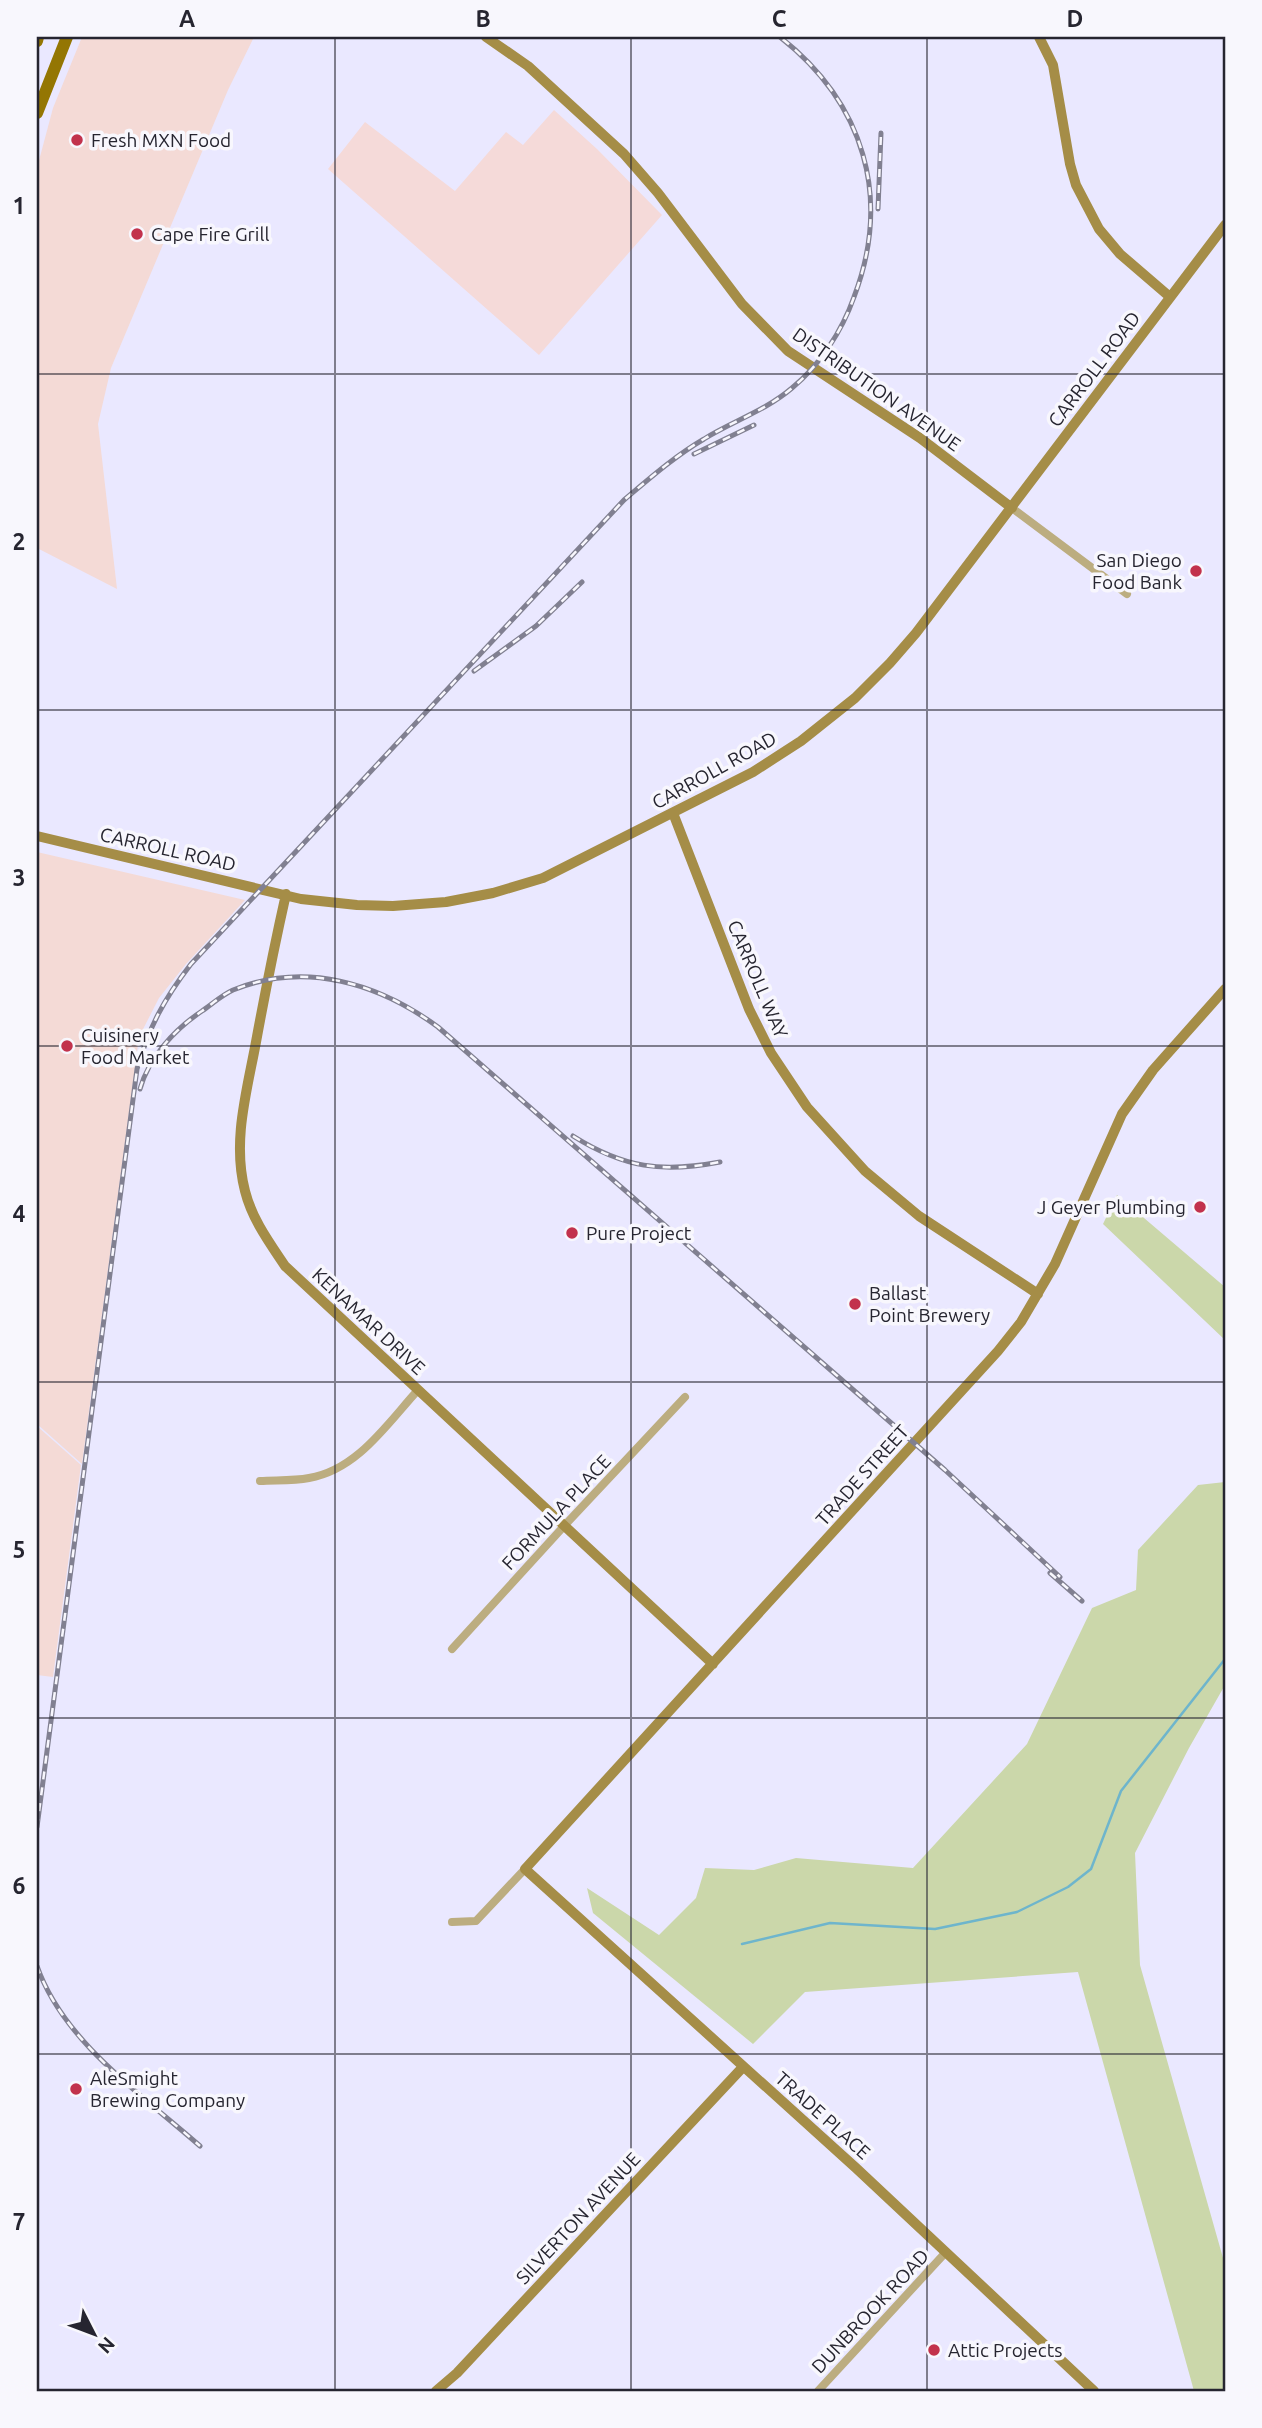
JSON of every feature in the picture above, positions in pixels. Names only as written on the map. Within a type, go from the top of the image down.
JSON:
[{"type":"main road","points":[[37,113],[67,37]]},
{"type":"street","name":"DISTRIBUTION AVENUE","points":[[486,37],[528,66],[624,154],[658,193],[742,304],[788,351],[920,438],[1126,594]]},
{"type":"street","points":[[1039,37],[1053,65],[1076,185],[1099,229],[1120,254],[1170,297]]},
{"type":"street","name":"CARROLL ROAD","points":[[37,836],[286,894],[337,903],[393,906],[446,902],[493,893],[543,878],[674,813],[760,767],[801,741],[855,698],[890,663],[1012,508],[1225,225]]},
{"type":"street","name":"CARROLL WAY","points":[[674,813],[749,1009],[771,1053],[807,1107],[865,1171],[919,1216],[1038,1294]]},
{"type":"street","name":"KENAMAR DRIVE","points":[[286,894],[271,958],[242,1118],[239,1154],[245,1192],[260,1229],[285,1266],[713,1664]]},
{"type":"street","name":"TRADE STREET","points":[[452,1922],[476,1922],[998,1351],[1038,1294],[1055,1264],[1122,1114],[1153,1070],[1225,989]]},
{"type":"street","points":[[260,1481],[309,1478],[335,1470],[355,1458],[418,1390]]},
{"type":"street","name":"FORMULA PLACE","points":[[452,1649],[685,1397]]},
{"type":"street","name":"TRADE PLACE","points":[[525,1869],[946,2252],[1094,2391]]},
{"type":"street","name":"SILVERTON AVENUE","points":[[436,2391],[463,2367],[743,2067]]},
{"type":"street","name":"DUNBROOK ROAD","points":[[818,2391],[946,2252]]},
{"type":"shaded area","points":[[82,37],[254,37],[228,90],[111,368],[98,424],[117,589],[37,548],[37,168],[53,108]]},
{"type":"shaded area","points":[[554,110],[662,215],[539,355],[328,169],[365,122],[455,191],[506,132],[523,145]]},
{"type":"shaded area","points":[[37,852],[245,900],[186,964],[159,998],[139,1037],[82,1464],[37,1424]]},
{"type":"shaded area","points":[[37,1426],[81,1465],[53,1677],[37,1675]]},
{"type":"green space","points":[[1117,1195],[1225,1287],[1225,1340],[1103,1224]]},
{"type":"green space","points":[[1225,1482],[1225,1685],[1135,1853],[1140,1965],[1225,2265],[1225,2391],[1194,2391],[1078,1972],[805,1992],[753,2044],[593,1913],[587,1888],[659,1935],[696,1898],[705,1868],[754,1870],[796,1858],[913,1868],[1027,1744],[1092,1608],[1136,1590],[1138,1550],[1198,1485]]},
{"type":"waterway","points":[[742,1944],[830,1923],[935,1929],[1017,1912],[1068,1887],[1091,1869],[1121,1791],[1225,1659]]},
{"type":"railway","points":[[37,1827],[137,1069],[152,1027],[173,989],[191,964],[624,500],[693,446],[782,396],[812,369],[829,347],[849,310],[865,260],[870,223],[869,188],[863,154],[850,122],[832,91],[809,63],[780,37]]},
{"type":"railway","points":[[878,209],[881,133]]},
{"type":"railway","points":[[694,454],[754,425]]},
{"type":"railway","points":[[474,671],[536,626],[582,582]]},
{"type":"railway","points":[[140,1089],[156,1055],[173,1035],[192,1018],[233,990],[260,981],[314,977],[366,988],[391,999],[438,1027],[945,1470],[1060,1577]]},
{"type":"railway","points":[[573,1136],[609,1155],[644,1165],[680,1167],[720,1162]]},
{"type":"railway","points":[[1050,1573],[1082,1601]]},
{"type":"railway","points":[[37,1966],[65,2019],[85,2042],[106,2065],[200,2146]]},
{"type":"place","name":"Fresh MXN Food","points":[[77,140]]},
{"type":"place","name":"Cape Fire Grill","points":[[137,234]]},
{"type":"place","name":"San Diego Food Bank","points":[[1196,571]]},
{"type":"place","name":"Cuisinery Food Market","points":[[67,1046]]},
{"type":"place","name":"J Geyer Plumbing","points":[[1200,1207]]},
{"type":"place","name":"Pure Project","points":[[572,1233]]},
{"type":"place","name":"Ballast Point Brewery","points":[[855,1304]]},
{"type":"place","name":"AleSmight Brewing Company","points":[[76,2089]]},
{"type":"place","name":"Attic Projects","points":[[934,2350]]}]
